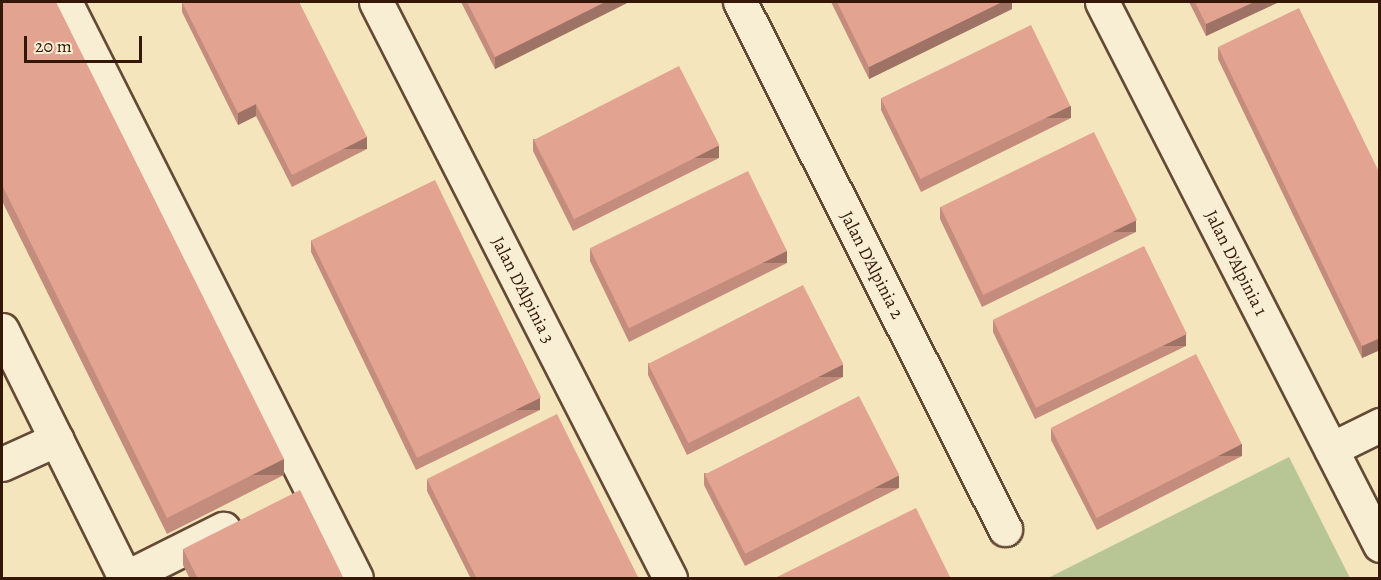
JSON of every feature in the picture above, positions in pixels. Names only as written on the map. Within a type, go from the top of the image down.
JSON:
[{"type":"street","points":[[65,2],[356,579]]},
{"type":"street","name":"Jalan D'Alpinia 3","points":[[376,2],[670,579]]},
{"type":"street","name":"Jalan D'Alpinia 2","points":[[740,2],[1005,529]]},
{"type":"street","name":"Jalan D'Alpinia 1","points":[[1102,2],[1331,448],[1376,530]]},
{"type":"street","points":[[2,330],[125,578],[248,517]]},
{"type":"street","points":[[1331,448],[1380,425]]},
{"type":"street","points":[[2,464],[57,439]]},
{"type":"street","points":[[279,502],[310,487]]},
{"type":"green space","points":[[1289,457],[1350,578],[1048,578]]},
{"type":"building","points":[[2,2],[56,2],[284,459],[167,518],[2,185]]},
{"type":"building","points":[[182,2],[299,2],[367,137],[292,175],[256,104],[238,113]]},
{"type":"building","points":[[467,2],[605,2],[495,57]]},
{"type":"building","points":[[837,2],[1002,2],[869,67]]},
{"type":"building","points":[[1195,2],[1254,2],[1206,24]]},
{"type":"building","points":[[1299,8],[1380,174],[1380,338],[1362,346],[1218,47]]},
{"type":"building","points":[[1031,25],[1070,106],[920,179],[881,98]]},
{"type":"building","points":[[679,66],[719,145],[574,219],[534,140]]},
{"type":"building","points":[[1094,132],[1137,220],[983,295],[940,207]]},
{"type":"building","points":[[748,171],[787,251],[629,328],[590,248]]},
{"type":"building","points":[[435,180],[541,398],[417,458],[311,240]]},
{"type":"building","points":[[1144,246],[1187,334],[1036,408],[993,320]]},
{"type":"building","points":[[803,285],[843,364],[688,443],[648,364]]},
{"type":"building","points":[[1196,354],[1242,444],[1097,518],[1051,428]]},
{"type":"building","points":[[859,396],[899,475],[745,554],[705,475]]},
{"type":"building","points":[[557,414],[639,579],[477,579],[427,479]]},
{"type":"building","points":[[300,490],[344,579],[198,579],[183,549]]},
{"type":"building","points":[[916,508],[951,579],[773,579]]}]
